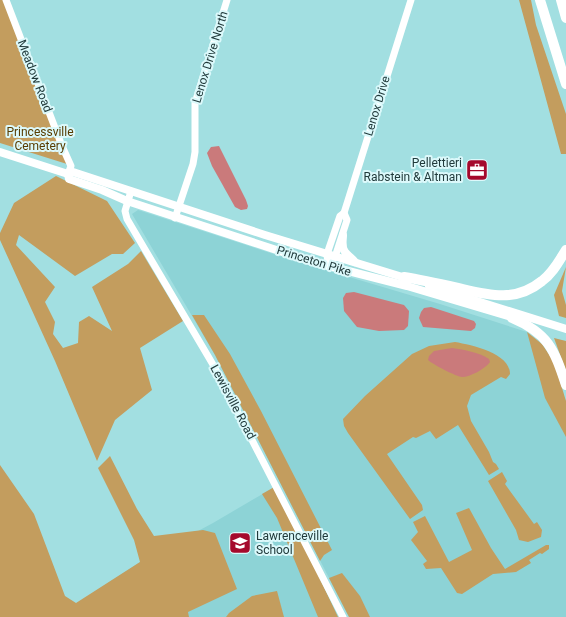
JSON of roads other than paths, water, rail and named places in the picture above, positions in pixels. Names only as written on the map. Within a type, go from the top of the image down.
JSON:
[{"type":"highway","points":[[540,0],[566,84]]},
{"type":"highway","points":[[561,0],[566,18]]},
{"type":"highway","points":[[404,277],[489,295],[511,295],[528,290],[543,281],[555,268],[566,250]]},
{"type":"highway","points":[[512,318],[532,328],[545,339],[555,353],[566,384]]},
{"type":"main road","name":"Princeton Pike","points":[[0,152],[68,174],[73,172],[331,256],[404,277],[566,329]]},
{"type":"main road","name":"Princeton Pike","points":[[68,174],[69,179],[175,218],[328,266],[406,286],[566,333]]},
{"type":"main road","points":[[342,235],[343,248],[355,262]]},
{"type":"street","name":"Meadow Road","points":[[6,0],[71,166],[68,174]]},
{"type":"street","name":"Lenox Drive North","points":[[175,218],[193,164],[195,152],[194,102],[227,0]]},
{"type":"street","name":"Lenox Drive","points":[[328,266],[340,216],[344,212],[411,0]]},
{"type":"street","name":"Lewisville Road","points":[[131,191],[125,211],[127,219],[215,368],[342,617]]},
{"type":"street","name":"Lenox Drive","points":[[331,256],[342,235],[347,220],[344,212]]},
{"type":"place","name":"Pellettieri Rabstein & Altman","points":[[477,170]]},
{"type":"place","name":"Lawrenceville School","points":[[240,543]]},
{"type":"park label","name":"Princessville Cemetery","points":[[40,139]]}]
